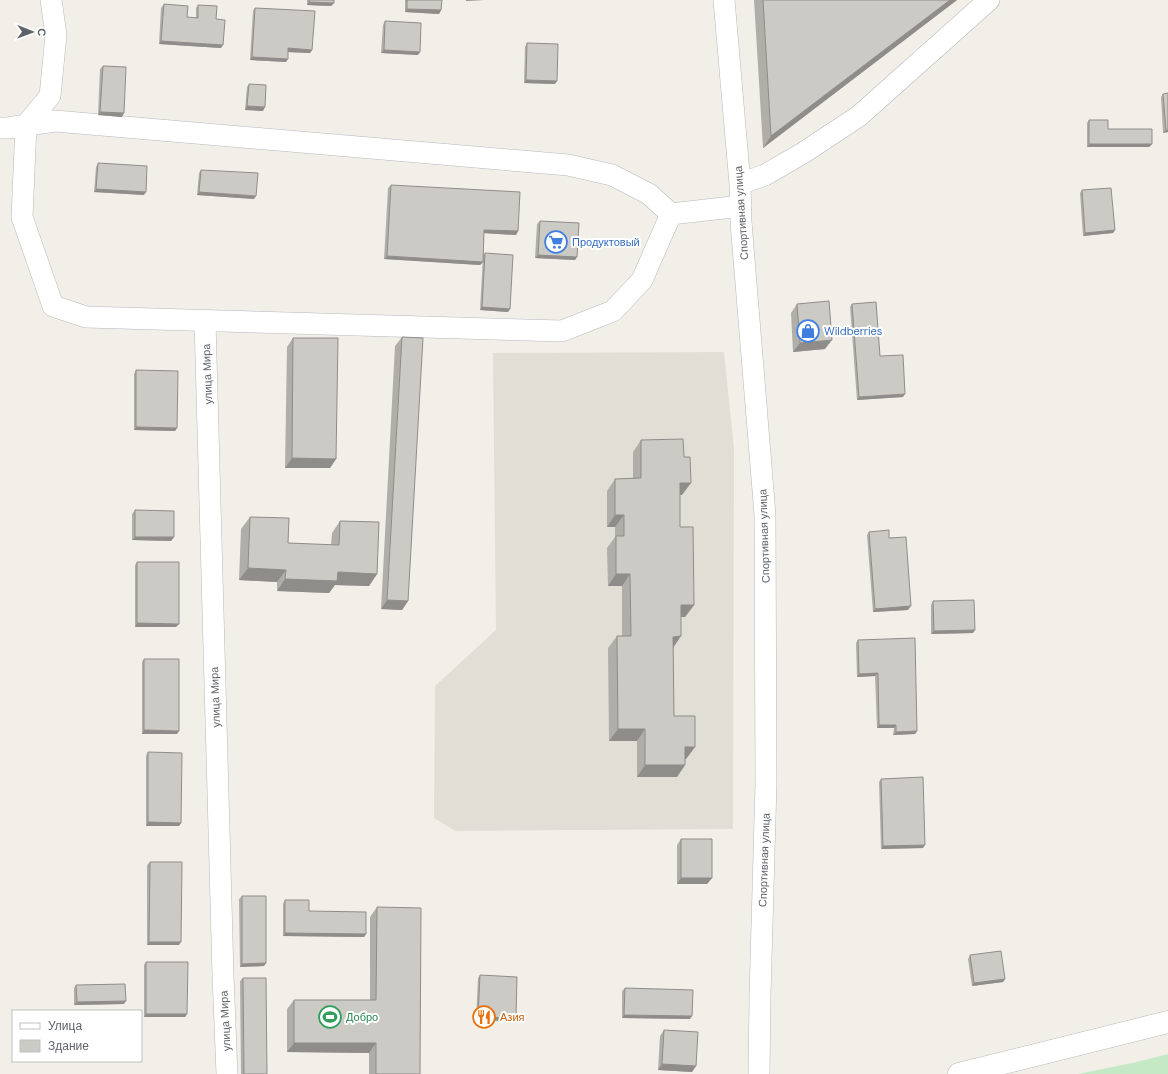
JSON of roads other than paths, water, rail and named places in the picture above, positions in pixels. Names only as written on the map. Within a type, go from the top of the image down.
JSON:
[{"type":"main road","points":[[959,1074],[1168,1022]]},
{"type":"street","points":[[51,0],[56,35],[50,96],[26,125],[22,217],[54,306],[86,317],[562,331],[613,311],[642,280],[671,214]]},
{"type":"street","name":"Спортивная улица","points":[[724,0],[740,184],[765,515],[766,783],[759,1074]]},
{"type":"street","points":[[740,184],[765,175],[803,153],[859,116],[989,0]]},
{"type":"street","points":[[0,128],[55,122],[568,165],[612,175],[649,194],[671,214],[741,206]]},
{"type":"street","name":"улица Мира","points":[[205,321],[222,967],[227,1074]]},
{"type":"place","name":"Продуктовый","points":[[556,242]]},
{"type":"place","name":"Wildberries","points":[[808,331]]},
{"type":"place","name":"Добро","points":[[330,1017]]},
{"type":"place","name":"Азия","points":[[484,1017]]}]
